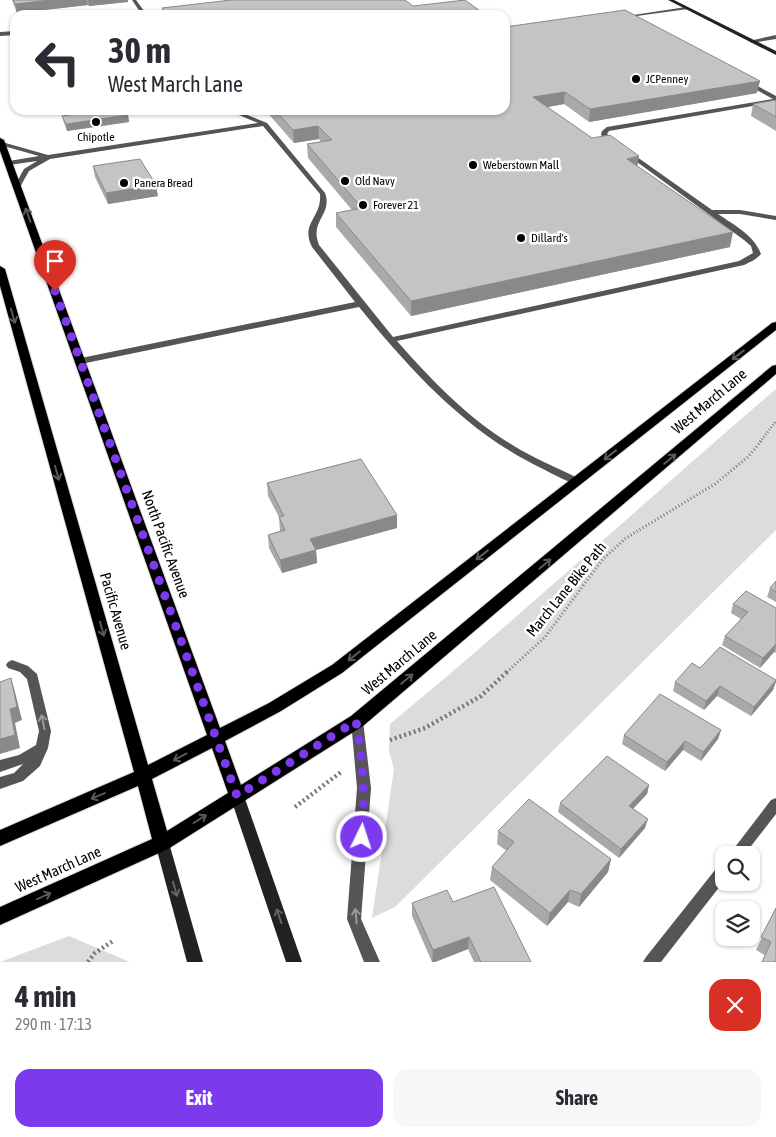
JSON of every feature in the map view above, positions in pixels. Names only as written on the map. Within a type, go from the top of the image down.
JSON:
[{"type":"main road","name":"North Pacific Avenue","points":[[1,142],[5,162],[17,187],[81,360],[237,796]]},
{"type":"main road","name":"Pacific Avenue","points":[[0,270],[162,842]]},
{"type":"main road","name":"West March Lane","points":[[0,838],[143,776],[275,707],[337,669],[776,324]]},
{"type":"main road","name":"West March Lane","points":[[0,916],[162,842],[356,721],[776,368]]},
{"type":"street","points":[[461,0],[476,10]]},
{"type":"street","points":[[670,0],[776,53]]},
{"type":"street","points":[[617,18],[686,8]]},
{"type":"street","points":[[627,16],[635,21]]},
{"type":"street","points":[[752,41],[776,36]]},
{"type":"street","points":[[739,78],[776,99]]},
{"type":"street","points":[[392,340],[742,263],[751,259],[757,254],[754,245],[748,238],[610,140],[604,132],[614,128],[776,99]]},
{"type":"street","points":[[242,115],[265,124],[323,194],[325,203],[323,210],[311,227],[310,237],[360,304],[392,340],[452,404],[503,444],[576,481]]},
{"type":"street","points":[[5,162],[265,124]]},
{"type":"street","points":[[1,142],[48,157]]},
{"type":"street","points":[[17,187],[26,170],[48,157]]},
{"type":"street","points":[[711,212],[740,212],[776,218]]},
{"type":"street","points":[[81,360],[360,304]]},
{"type":"street","points":[[0,783],[18,777],[35,762],[42,748],[44,731],[33,677],[12,664]]},
{"type":"street","points":[[356,721],[362,758],[364,788],[354,919],[372,962]]},
{"type":"street","points":[[0,766],[23,759],[42,748]]},
{"type":"street","name":"North Pacific Avenue","points":[[237,796],[294,962]]},
{"type":"street","points":[[743,846],[776,804]]},
{"type":"street","name":"Pacific Avenue","points":[[162,842],[195,962]]},
{"type":"street","points":[[652,962],[715,882]]},
{"type":"path","name":"March Lane Bike Path","points":[[390,740],[424,728],[481,696],[545,637],[603,559],[626,538],[715,484],[749,456],[776,421]]},
{"type":"path","points":[[295,807],[340,772]]},
{"type":"path","points":[[88,962],[95,953],[113,941]]},
{"type":"shaded area","points":[[776,389],[776,530],[395,907],[372,918],[394,769],[389,751],[390,724],[487,642]]},
{"type":"shaded area","points":[[69,936],[130,962],[0,962]]},
{"type":"building","points":[[13,0],[52,0],[15,4]]},
{"type":"building","points":[[231,0],[405,0],[413,6],[465,0],[479,10],[164,10],[162,8]]},
{"type":"building","name":"Weberstown Mall","points":[[625,10],[760,81],[590,109],[565,92],[533,97],[592,138],[610,135],[639,156],[627,159],[733,232],[411,301],[336,213],[362,208],[307,144],[332,140],[318,126],[293,130],[280,115],[510,115],[510,26]]},
{"type":"building","points":[[776,100],[776,117],[753,104]]},
{"type":"building","points":[[69,115],[128,115],[66,124],[62,116]]},
{"type":"building","points":[[140,159],[156,185],[106,193],[93,166]]},
{"type":"building","points":[[361,459],[397,515],[310,539],[316,550],[280,560],[268,535],[285,530],[279,517],[284,516],[267,483]]},
{"type":"building","points":[[776,581],[776,592],[770,588]]},
{"type":"building","points":[[746,591],[776,608],[776,644],[763,658],[725,636],[748,612],[733,604]]},
{"type":"building","points":[[720,647],[776,680],[754,707],[720,686],[706,701],[675,682],[692,663],[700,668]]},
{"type":"building","points":[[11,678],[17,707],[10,709],[15,735],[0,739],[0,682]]},
{"type":"building","points":[[660,694],[721,730],[703,752],[685,741],[667,762],[624,735]]},
{"type":"building","points":[[607,756],[649,785],[629,806],[648,819],[621,849],[560,803]]},
{"type":"building","points":[[529,799],[611,859],[581,894],[570,890],[550,913],[492,867],[514,842],[498,831]]},
{"type":"building","points":[[494,887],[531,962],[481,962],[469,937],[433,950],[412,903],[447,890],[453,902]]},
{"type":"building","points":[[776,908],[776,962],[762,962],[771,942],[761,937]]},
{"type":"place","name":"JCPenney","points":[[636,79]]},
{"type":"place","name":"Chipotle","points":[[96,122]]},
{"type":"place","name":"Weberstown Mall","points":[[473,165]]},
{"type":"place","name":"Old Navy","points":[[345,181]]},
{"type":"place","name":"Panera Bread","points":[[124,183]]},
{"type":"place","name":"Forever 21","points":[[363,205]]},
{"type":"place","name":"Dillard's","points":[[521,238]]},
{"type":"route","points":[[55,291],[237,796],[356,721],[362,758],[364,788],[362,837]]}]
